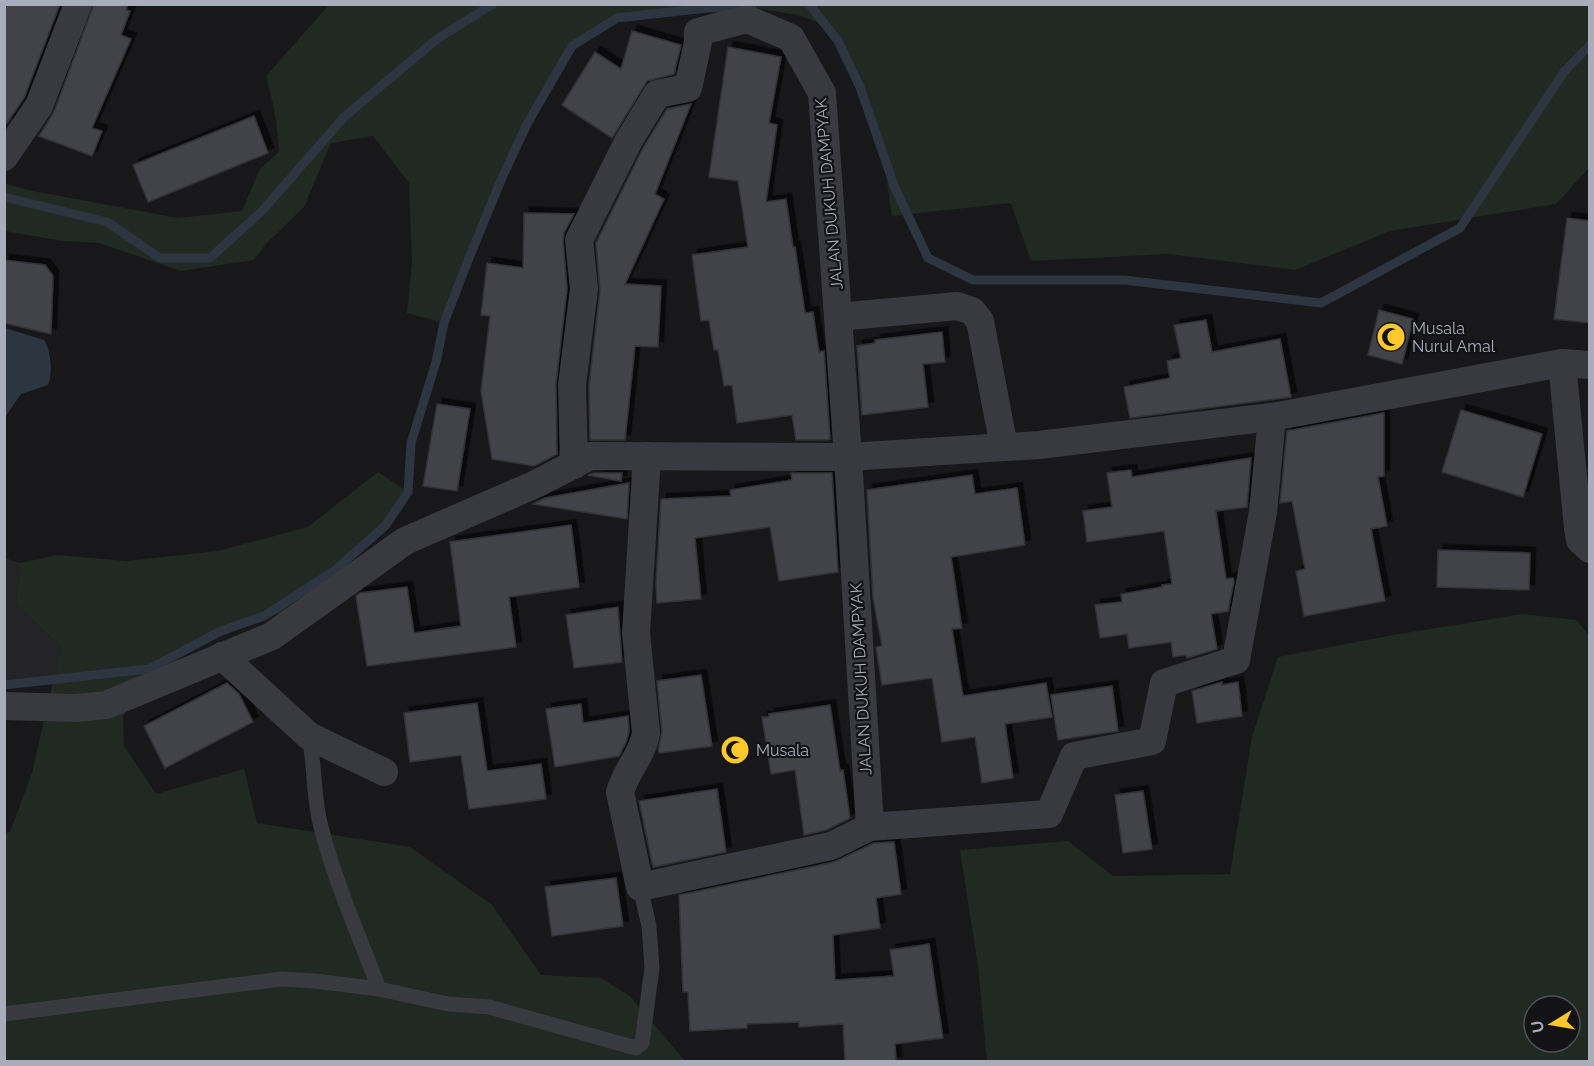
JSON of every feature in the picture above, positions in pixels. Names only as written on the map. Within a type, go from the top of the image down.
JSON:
[{"type":"street","points":[[4,157],[39,106],[78,4]]},
{"type":"street","name":"JALAN DUKUH DAMPYAK","points":[[574,465],[572,385],[584,289],[579,240],[629,140],[657,94],[688,88],[698,32],[747,20],[791,38],[822,93],[848,457],[870,827]]},
{"type":"street","points":[[838,317],[957,306],[972,311],[981,321],[1004,447]]},
{"type":"street","points":[[4,706],[76,708],[106,705],[272,636],[405,541],[536,484],[590,456],[848,457],[1039,445],[1272,417],[1576,364],[1578,528],[1580,540],[1590,549]]},
{"type":"street","points":[[646,456],[636,633],[646,733],[645,741],[620,792],[640,887],[831,846],[870,827],[1049,813],[1074,756],[1152,741],[1164,683],[1236,660],[1263,512],[1272,417]]},
{"type":"street","points":[[222,656],[309,736],[384,772]]},
{"type":"lane","points":[[309,736],[314,768],[314,795],[326,846],[379,989]]},
{"type":"lane","points":[[4,1014],[282,980],[315,981],[379,989],[448,1004],[501,1010],[636,1048],[642,1044],[652,968],[649,926],[640,887]]},
{"type":"shaded area","points":[[329,5],[1589,5],[1589,168],[1556,204],[1390,231],[1295,270],[1168,254],[1031,261],[1011,203],[892,216],[886,174],[860,87],[837,41],[822,24],[798,15],[750,7],[707,8],[617,18],[572,46],[527,124],[494,193],[444,323],[407,313],[412,262],[409,183],[373,136],[331,143],[304,207],[265,245],[254,260],[181,271],[99,243],[63,241],[5,231],[4,183],[28,190],[178,218],[242,211],[260,169],[279,152],[275,113],[266,76]]},
{"type":"shaded area","points":[[5,328],[44,340],[50,356],[51,369],[48,385],[21,394],[5,417]]},
{"type":"shaded area","points":[[378,472],[408,492],[385,526],[335,571],[337,607],[264,616],[221,631],[149,669],[123,717],[124,746],[156,794],[244,769],[257,823],[410,847],[492,905],[541,975],[601,978],[630,996],[685,1061],[5,1062],[5,833],[10,832],[32,773],[61,647],[16,604],[20,563],[58,555],[126,561],[218,551],[308,527]]},
{"type":"shaded area","points":[[5,558],[20,563],[16,604],[61,647],[54,680],[5,685]]},
{"type":"shaded area","points":[[1522,614],[1576,620],[1589,635],[1589,1061],[987,1061],[978,966],[960,850],[1068,841],[1113,876],[1230,874],[1252,737],[1278,657]]},
{"type":"building","points":[[4,4],[60,4],[24,98],[7,123],[4,122]]},
{"type":"building","points":[[94,4],[128,4],[126,10],[130,11],[121,35],[131,39],[92,128],[102,131],[92,156],[39,136],[54,112]]},
{"type":"building","points":[[632,31],[681,45],[674,74],[647,81],[612,138],[562,105],[595,52],[621,69]]},
{"type":"building","points":[[728,47],[781,57],[769,123],[777,125],[766,202],[786,199],[805,313],[813,312],[819,352],[824,351],[830,439],[828,440],[796,440],[792,415],[737,423],[732,385],[724,386],[718,350],[714,350],[709,320],[701,321],[692,255],[748,247],[738,181],[709,177]]},
{"type":"building","points":[[691,104],[655,194],[664,199],[625,284],[661,286],[658,347],[635,346],[625,440],[590,440],[589,386],[600,291],[596,243],[643,148],[667,109]]},
{"type":"building","points":[[254,116],[268,153],[148,202],[133,165]]},
{"type":"building","points":[[524,213],[574,214],[564,233],[563,241],[567,289],[556,383],[557,454],[534,466],[492,459],[481,391],[490,316],[481,315],[487,263],[523,268]]},
{"type":"building","points":[[1567,218],[1590,221],[1590,323],[1554,319]]},
{"type":"building","points":[[4,260],[45,265],[53,276],[51,334],[4,323]]},
{"type":"building","name":"Musala Nurul Amal","points":[[1379,310],[1413,319],[1402,364],[1368,355]]},
{"type":"building","points":[[1206,320],[1212,352],[1280,339],[1291,397],[1130,418],[1124,387],[1170,378],[1167,361],[1181,358],[1174,325]]},
{"type":"building","points":[[942,332],[945,362],[923,364],[928,407],[862,415],[857,346],[875,343],[875,340]]},
{"type":"building","points":[[437,404],[470,409],[457,491],[423,486]]},
{"type":"building","points":[[1461,410],[1542,434],[1523,497],[1442,472]]},
{"type":"building","points":[[1384,413],[1384,476],[1378,477],[1387,526],[1371,529],[1385,601],[1304,616],[1296,571],[1305,569],[1292,501],[1280,503],[1287,431]]},
{"type":"building","points":[[1251,458],[1247,507],[1216,511],[1226,579],[1233,578],[1234,581],[1228,611],[1211,614],[1217,649],[1187,658],[1186,655],[1173,657],[1171,642],[1129,648],[1127,634],[1100,638],[1095,605],[1122,602],[1121,594],[1172,584],[1164,531],[1087,542],[1083,511],[1112,507],[1107,473],[1131,470],[1132,477]]},
{"type":"building","points":[[622,473],[621,481],[588,475]]},
{"type":"building","points":[[791,473],[832,473],[838,572],[779,581],[770,527],[695,538],[701,599],[657,603],[661,499],[731,496],[730,490],[792,480]]},
{"type":"building","points":[[972,475],[975,494],[1017,488],[1025,545],[951,557],[962,628],[952,629],[963,696],[1046,683],[1052,717],[1005,724],[1013,778],[982,783],[975,737],[942,742],[932,678],[882,685],[876,647],[882,646],[873,598],[867,490]]},
{"type":"building","points":[[629,483],[627,519],[533,504],[545,498]]},
{"type":"building","points":[[571,525],[579,587],[509,597],[516,647],[367,666],[356,596],[360,593],[407,587],[414,633],[461,626],[450,542]]},
{"type":"building","points":[[1438,550],[1530,553],[1529,590],[1437,587]]},
{"type":"building","points":[[618,607],[622,662],[574,668],[566,615]]},
{"type":"building","points":[[701,675],[712,746],[660,753],[658,751],[662,732],[657,681]]},
{"type":"building","points":[[1222,682],[1222,685],[1238,682],[1242,716],[1197,723],[1192,691]]},
{"type":"building","points":[[227,683],[239,694],[253,722],[165,768],[144,726]]},
{"type":"building","points":[[1112,686],[1118,731],[1058,740],[1051,695]]},
{"type":"building","points":[[477,703],[487,771],[541,764],[546,799],[469,809],[461,755],[410,762],[404,713]]},
{"type":"building","points":[[581,704],[583,723],[628,716],[629,732],[626,742],[619,756],[555,767],[546,709]]},
{"type":"building","points":[[830,705],[850,818],[826,830],[804,835],[795,770],[771,774],[762,717]]},
{"type":"building","points":[[717,789],[726,852],[653,867],[639,801]]},
{"type":"building","points":[[1143,791],[1152,849],[1123,853],[1115,795]]},
{"type":"building","points":[[894,842],[901,894],[876,898],[880,928],[833,935],[835,980],[894,976],[890,950],[929,944],[943,1038],[895,1044],[896,1062],[845,1062],[843,1024],[799,1027],[799,1022],[747,1024],[747,1028],[690,1031],[688,992],[683,992],[679,895],[834,862],[874,843]]},
{"type":"building","points":[[616,878],[623,926],[552,936],[545,887]]},
{"type":"waterway","points":[[4,197],[107,222],[160,258],[210,258],[262,211],[344,117],[437,39],[493,4]]},
{"type":"waterway","points":[[4,685],[149,669],[221,631],[264,616],[334,571],[385,526],[408,492],[411,443],[436,362],[444,323],[465,268],[527,124],[572,46],[617,18],[707,8],[750,7],[753,4]]},
{"type":"waterway","points":[[809,4],[838,41],[860,87],[895,188],[928,258],[973,280],[1124,280],[1321,303],[1460,228],[1564,72],[1590,45]]},
{"type":"place","name":"Musala Nurul Amal","points":[[1391,337]]},
{"type":"place","name":"Musala","points":[[735,750]]}]
